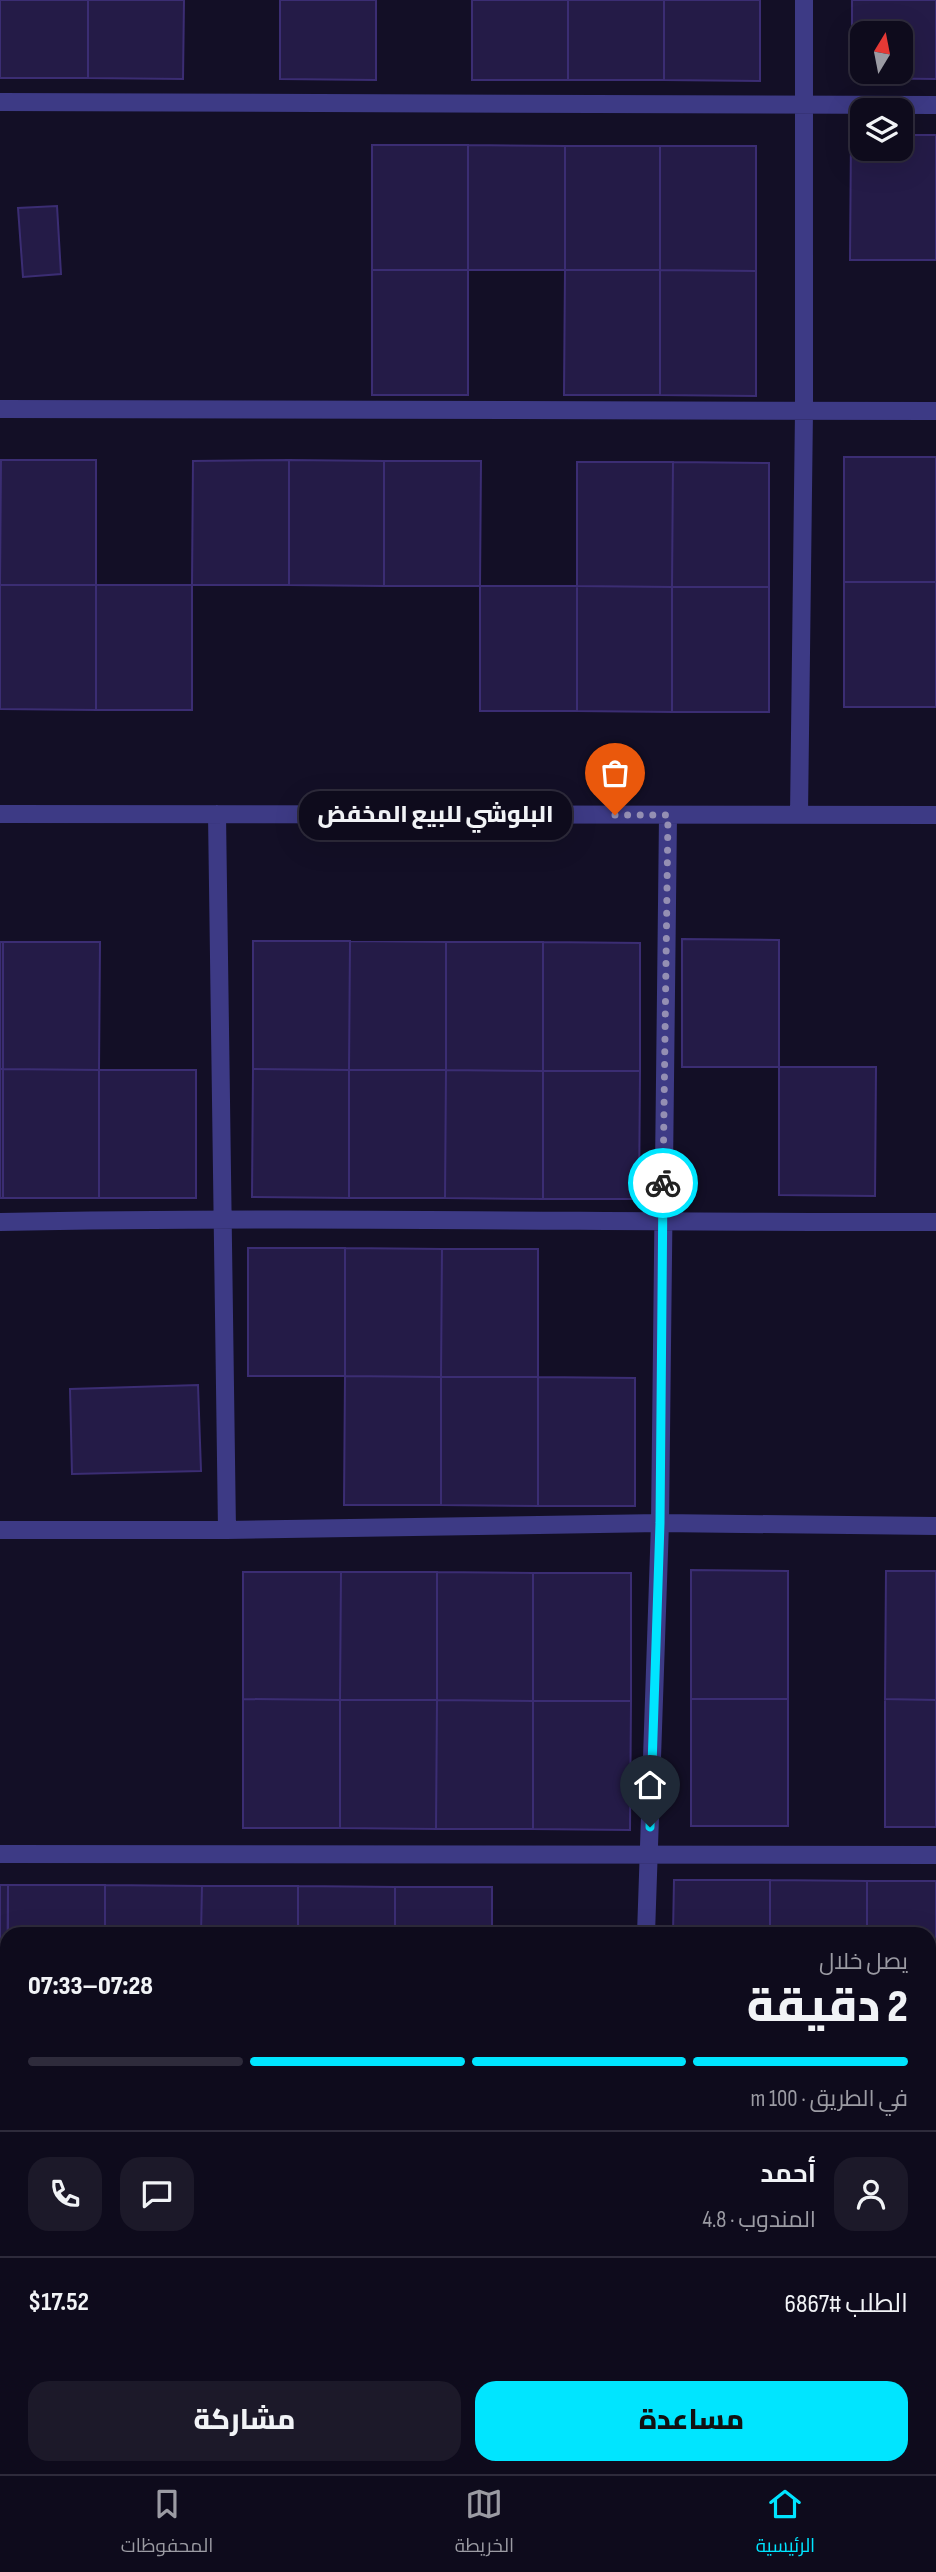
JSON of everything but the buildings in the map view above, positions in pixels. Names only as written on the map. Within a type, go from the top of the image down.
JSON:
[{"type":"street","points":[[799,815],[804,411],[804,0]]},
{"type":"street","points":[[0,102],[936,105]]},
{"type":"street","points":[[0,409],[936,411]]},
{"type":"street","points":[[0,814],[936,815]]},
{"type":"street","points":[[217,814],[227,1530]]},
{"type":"street","points":[[646,1927],[660,1523],[668,815]]},
{"type":"street","points":[[0,1222],[221,1218],[662,1223],[936,1222]]},
{"type":"street","points":[[0,1530],[227,1530],[660,1523],[936,1526]]},
{"type":"street","points":[[0,1854],[936,1855]]},
{"type":"way so far","points":[[615,815],[668,815],[663,1183]]},
{"type":"place","name":"البلوشي للبيع المخفض","points":[[615,815]]},
{"type":"route","points":[[650,1827],[660,1523],[663,1183]]}]
